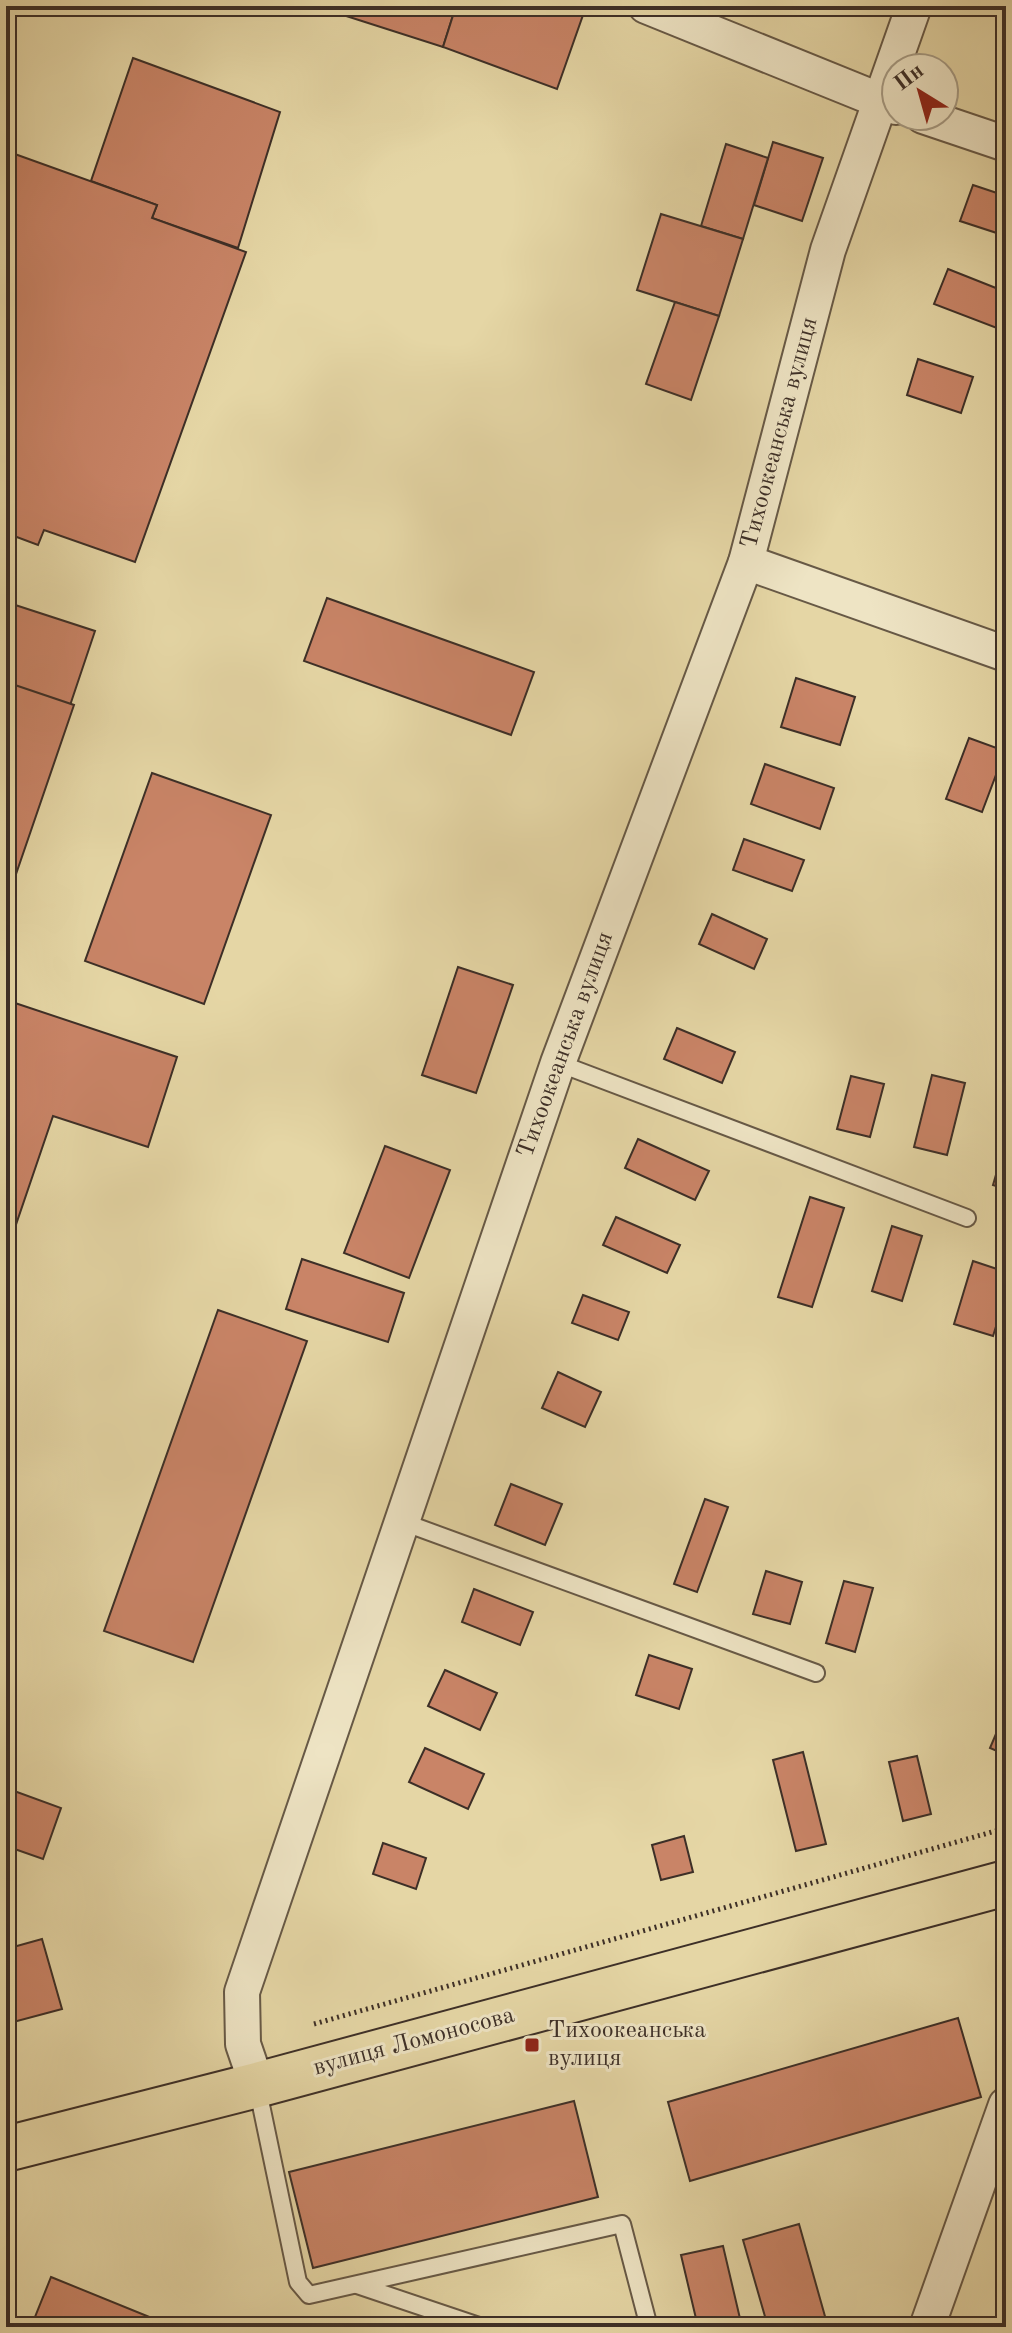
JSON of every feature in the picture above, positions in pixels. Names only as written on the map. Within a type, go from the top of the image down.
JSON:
[{"type":"main road","name":"вулиця Ломоносова","points":[[6,2149],[257,2085],[1006,1883]]},
{"type":"street","points":[[646,6],[880,101]]},
{"type":"street","name":"Тихоокеанська вулиця","points":[[902,52],[914,6]]},
{"type":"street","name":"Тихоокеанська вулиця","points":[[257,2085],[243,2044],[242,1992],[558,1063],[746,562],[828,250],[880,123]]},
{"type":"street","points":[[960,128],[1006,144]]},
{"type":"street","points":[[746,562],[1006,654]]},
{"type":"street","points":[[927,2327],[1006,2105]]},
{"type":"lane","points":[[558,1063],[967,1218]]},
{"type":"lane","points":[[400,1521],[816,1673]]},
{"type":"lane","points":[[257,2085],[298,2282],[309,2295],[622,2224],[649,2327]]},
{"type":"lane","points":[[356,2284],[482,2327]]},
{"type":"path","points":[[304,2027],[1006,1828]]},
{"type":"building","points":[[315,6],[456,6],[443,47]]},
{"type":"building","points":[[456,6],[559,6],[583,15],[557,89],[443,47]]},
{"type":"building","points":[[133,58],[280,112],[238,248],[152,218],[157,205],[91,181]]},
{"type":"building","points":[[773,142],[823,158],[802,221],[754,205]]},
{"type":"building","points":[[726,144],[768,158],[743,239],[701,226]]},
{"type":"building","points":[[12,153],[157,205],[152,218],[246,252],[135,562],[44,530],[38,545],[6,533],[6,170]]},
{"type":"building","points":[[973,185],[1006,196],[1006,236],[960,221]]},
{"type":"building","points":[[661,214],[743,239],[719,316],[637,290]]},
{"type":"building","points":[[948,269],[1006,292],[1006,319],[1002,330],[934,304]]},
{"type":"building","points":[[675,302],[719,316],[691,400],[646,384]]},
{"type":"building","points":[[918,359],[973,377],[961,413],[907,395]]},
{"type":"building","points":[[327,598],[534,672],[511,735],[304,661]]},
{"type":"building","points":[[6,602],[95,631],[6,896]]},
{"type":"building","points":[[796,678],[855,697],[840,745],[781,727]]},
{"type":"building","points":[[6,682],[74,705],[14,880],[6,877]]},
{"type":"building","points":[[969,738],[1005,751],[982,812],[946,799]]},
{"type":"building","points":[[765,764],[834,788],[820,829],[751,804]]},
{"type":"building","points":[[152,773],[271,815],[204,1004],[85,961]]},
{"type":"building","points":[[744,839],[804,860],[792,891],[733,870]]},
{"type":"building","points":[[712,914],[767,939],[754,969],[699,944]]},
{"type":"building","points":[[458,967],[513,985],[476,1093],[422,1075]]},
{"type":"building","points":[[6,1000],[177,1057],[148,1147],[53,1116],[8,1248],[6,1247]]},
{"type":"building","points":[[677,1028],[735,1052],[722,1083],[664,1059]]},
{"type":"building","points":[[932,1075],[965,1083],[947,1155],[914,1147]]},
{"type":"building","points":[[851,1076],[884,1084],[870,1137],[837,1129]]},
{"type":"building","points":[[638,1139],[709,1171],[695,1200],[625,1168]]},
{"type":"building","points":[[1006,1140],[1006,1189],[993,1185]]},
{"type":"building","points":[[385,1146],[450,1170],[409,1278],[344,1253]]},
{"type":"building","points":[[810,1197],[844,1208],[812,1307],[778,1297]]},
{"type":"building","points":[[616,1217],[680,1245],[667,1273],[603,1245]]},
{"type":"building","points":[[892,1226],[922,1236],[902,1301],[872,1291]]},
{"type":"building","points":[[302,1259],[404,1293],[388,1342],[286,1309]]},
{"type":"building","points":[[973,1261],[1006,1272],[1006,1295],[993,1336],[954,1324]]},
{"type":"building","points":[[583,1295],[629,1312],[618,1340],[572,1323]]},
{"type":"building","points":[[218,1310],[307,1341],[193,1662],[104,1631]]},
{"type":"building","points":[[558,1372],[601,1392],[585,1427],[542,1408]]},
{"type":"building","points":[[511,1484],[562,1504],[545,1545],[495,1525]]},
{"type":"building","points":[[705,1499],[728,1507],[697,1592],[674,1584]]},
{"type":"building","points":[[766,1571],[802,1582],[790,1624],[753,1614]]},
{"type":"building","points":[[844,1581],[873,1588],[855,1652],[826,1643]]},
{"type":"building","points":[[474,1589],[533,1612],[520,1645],[462,1622]]},
{"type":"building","points":[[649,1655],[692,1669],[679,1709],[636,1695]]},
{"type":"building","points":[[445,1670],[497,1693],[480,1730],[428,1706]]},
{"type":"building","points":[[1006,1715],[1006,1755],[990,1748]]},
{"type":"building","points":[[425,1748],[484,1774],[468,1809],[409,1782]]},
{"type":"building","points":[[803,1752],[826,1844],[796,1851],[773,1760]]},
{"type":"building","points":[[917,1756],[931,1814],[903,1821],[889,1762]]},
{"type":"building","points":[[6,1788],[61,1808],[43,1859],[6,1846]]},
{"type":"building","points":[[684,1836],[693,1872],[661,1880],[652,1845]]},
{"type":"building","points":[[383,1843],[426,1858],[416,1889],[373,1874]]},
{"type":"building","points":[[42,1939],[62,2009],[6,2024],[6,1949]]},
{"type":"building","points":[[958,2018],[981,2097],[690,2181],[668,2102]]},
{"type":"building","points":[[574,2101],[598,2197],[313,2268],[289,2172]]},
{"type":"building","points":[[799,2224],[828,2327],[768,2327],[743,2240]]},
{"type":"building","points":[[723,2246],[742,2327],[698,2327],[681,2255]]},
{"type":"building","points":[[51,2277],[174,2327],[31,2327]]},
{"type":"place","name":"Тихоокеанська вулиця","points":[[532,2045]]}]
